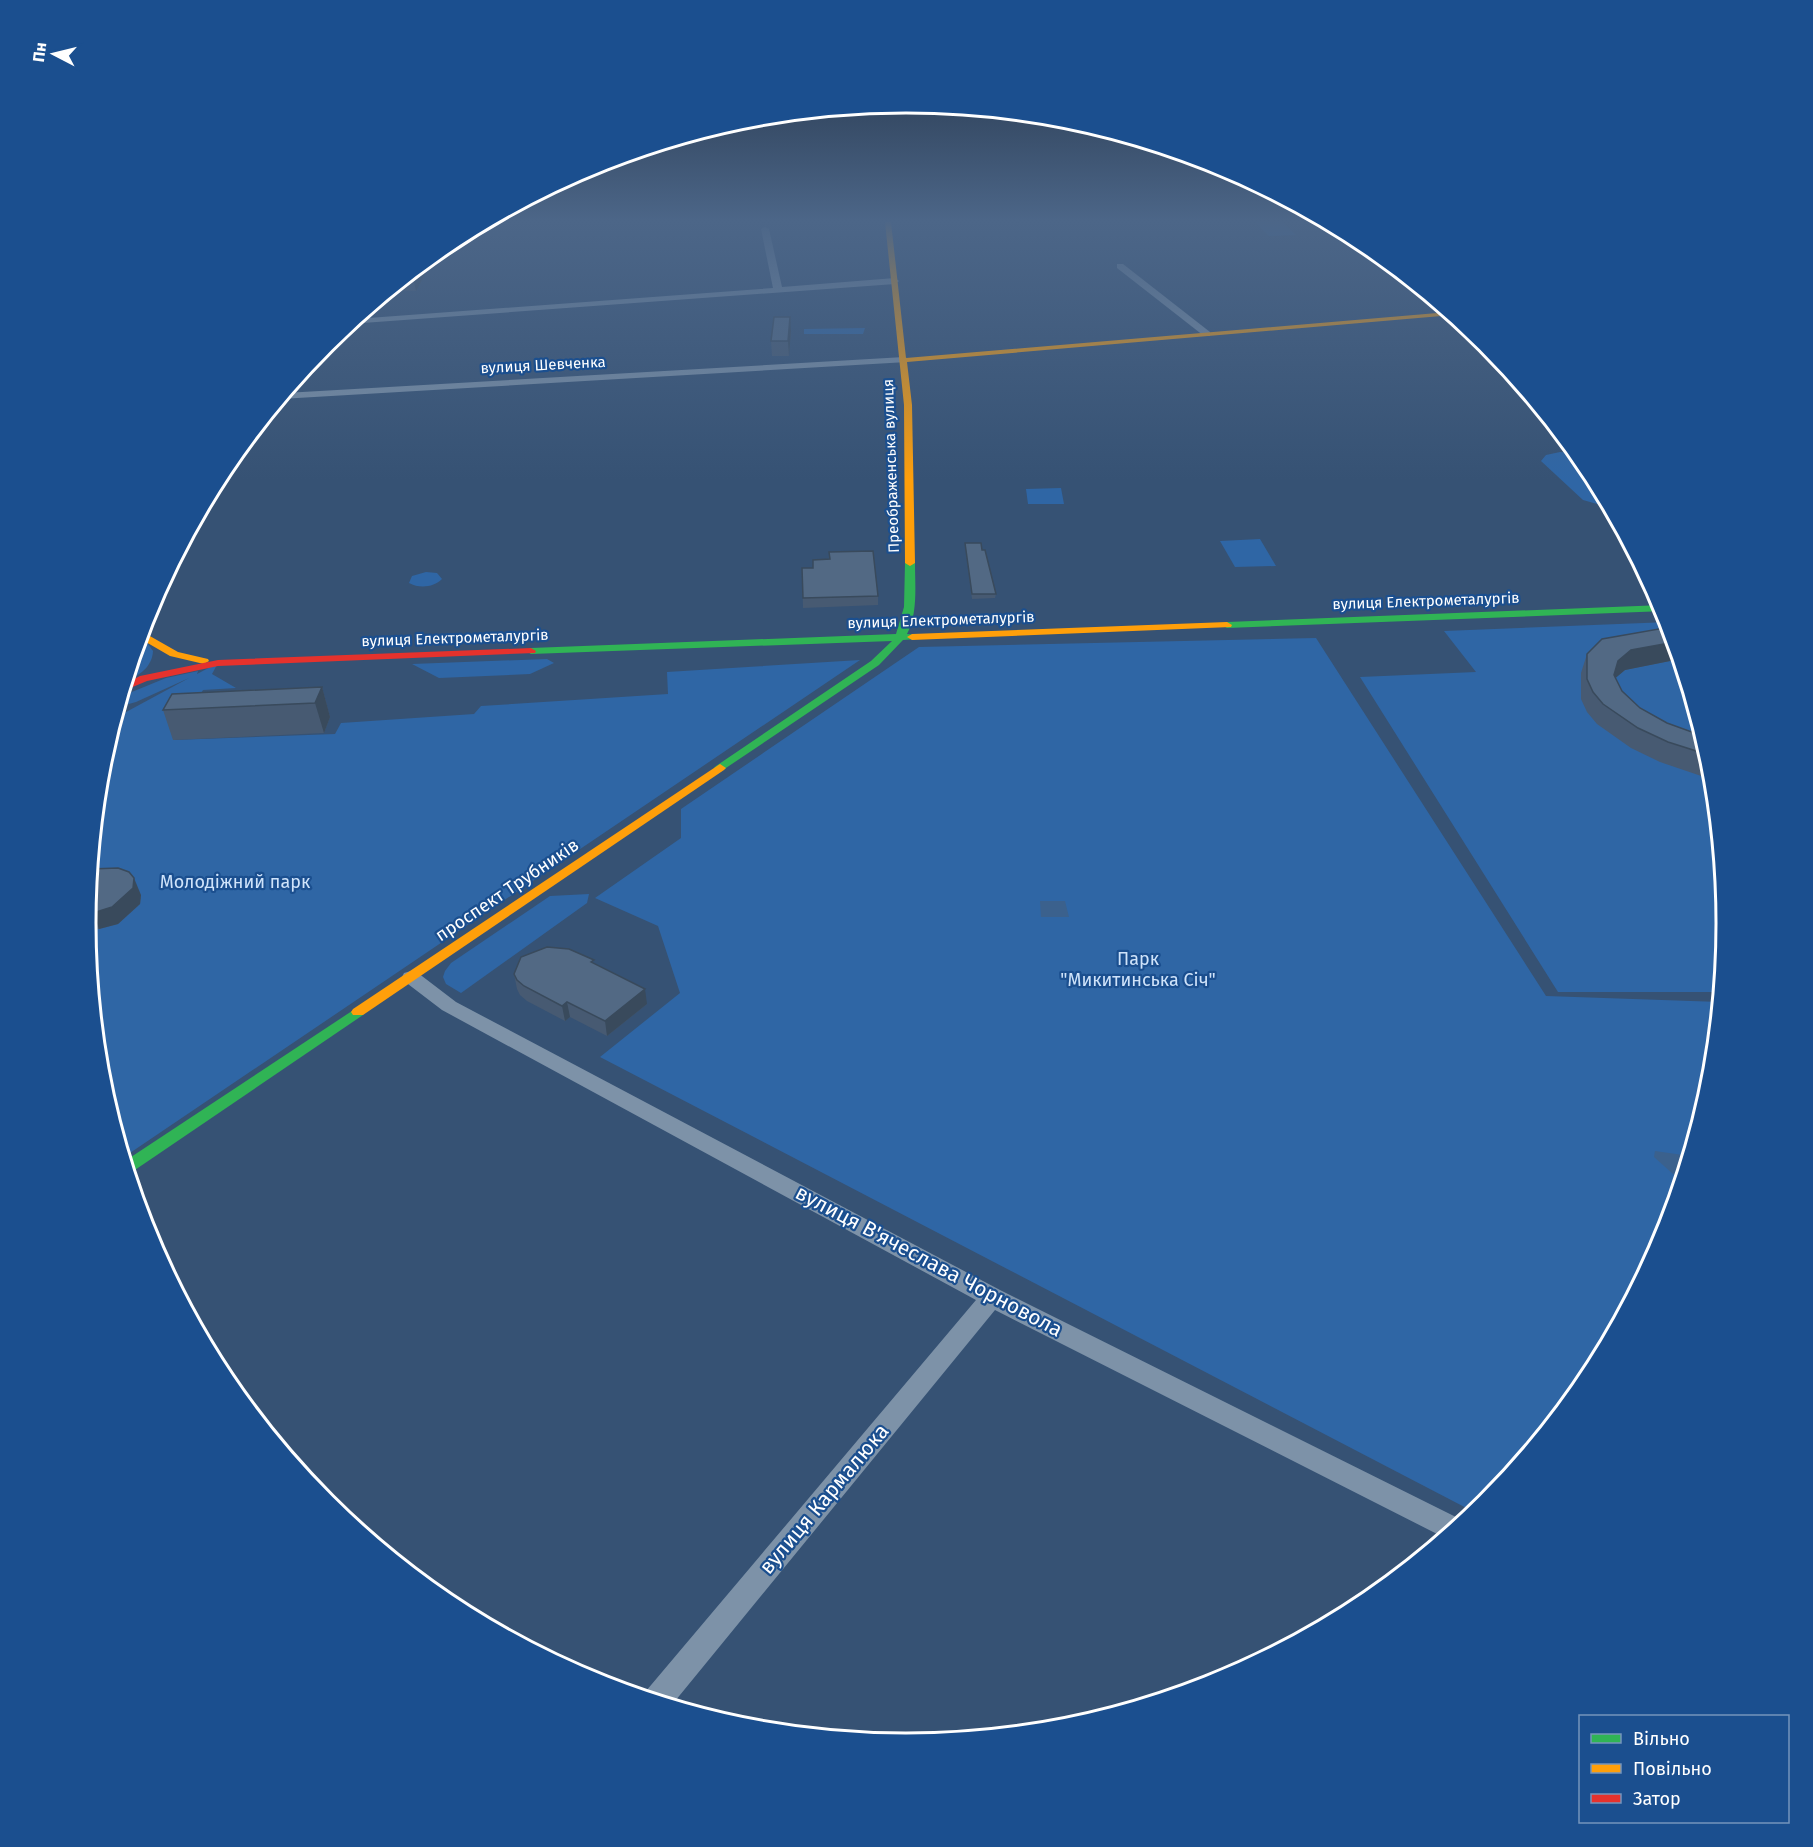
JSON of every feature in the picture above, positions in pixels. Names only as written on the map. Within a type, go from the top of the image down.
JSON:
[{"type":"main road","name":"Преображенська вулиця","points":[[898,308],[908,405],[910,613],[904,638]]},
{"type":"main road","name":"вулиця Шевченка","points":[[904,360],[1442,315]]},
{"type":"main road","name":"вулиця Електрометалургів","points":[[133,684],[144,678],[218,663],[1653,608]]},
{"type":"main road","name":"вулиця Електрометалургів","points":[[149,638],[177,656],[218,663]]},
{"type":"main road","name":"проспект Трубників","points":[[133,1164],[890,653],[904,638]]},
{"type":"main road","points":[[144,678],[161,661],[162,648]]},
{"type":"street","points":[[364,321],[535,308]]},
{"type":"street","points":[[1174,308],[1207,334]]},
{"type":"street","name":"вулиця Шевченка","points":[[292,395],[904,360]]},
{"type":"street","name":"вулиця В'ячеслава Чорновола","points":[[411,977],[449,1006],[992,1297],[1448,1526]]},
{"type":"street","name":"вулиця Кармалюка","points":[[661,1695],[992,1297]]},
{"type":"green space","points":[[865,328],[863,334],[804,334],[804,329]]},
{"type":"green space","points":[[1566,452],[1600,505],[1583,500],[1541,461],[1546,455]]},
{"type":"green space","points":[[1061,488],[1064,504],[1028,504],[1026,489]]},
{"type":"green space","points":[[1260,539],[1276,566],[1235,567],[1220,541]]},
{"type":"green space","points":[[426,572],[437,573],[442,579],[427,586],[409,583],[412,576]]},
{"type":"green space","points":[[1659,622],[1674,663],[1689,714],[1710,818],[1717,924],[1714,992],[1558,992],[1360,677],[1476,672],[1444,631]]},
{"type":"green space","name":"Парк \"Микитинська Січ\"","points":[[1316,638],[1546,996],[1713,1002],[1701,1082],[1689,1133],[1674,1184],[1633,1282],[1608,1329],[1550,1417],[1516,1458],[1467,1509],[600,1057],[680,993],[658,926],[595,898],[681,838],[681,809],[919,647]]},
{"type":"green space","points":[[146,643],[153,651],[152,657],[144,670],[136,676]]},
{"type":"green space","points":[[547,659],[554,663],[530,674],[439,678],[412,664]]},
{"type":"green space","name":"Молодіжний парк","points":[[860,660],[130,1153],[112,1082],[103,1029],[98,977],[96,924],[103,818],[124,713],[189,678],[127,705],[130,693],[166,678],[198,671],[197,674],[218,663],[212,674],[236,688],[203,690],[174,740],[335,734],[341,723],[474,714],[481,706],[668,694],[667,672]]},
{"type":"green space","points":[[589,894],[587,903],[461,993],[446,984],[443,977],[451,963],[550,896]]},
{"type":"shaded area","points":[[1040,901],[1065,901],[1069,917],[1041,917]]},
{"type":"shaded area","points":[[1655,1151],[1683,1155],[1676,1177],[1654,1157]]},
{"type":"building","points":[[774,317],[790,317],[788,341],[771,341]]},
{"type":"building","points":[[965,543],[981,543],[982,550],[985,550],[996,594],[972,594]]},
{"type":"building","points":[[873,551],[878,596],[803,598],[802,568],[813,568],[813,560],[830,559],[829,552]]},
{"type":"building","points":[[1661,629],[1667,644],[1631,650],[1618,661],[1614,675],[1622,691],[1640,708],[1667,723],[1693,733],[1698,751],[1668,742],[1638,728],[1603,704],[1593,692],[1587,679],[1587,654],[1602,639]]},
{"type":"building","points":[[322,687],[315,703],[163,710],[172,694]]},
{"type":"building","points":[[118,868],[129,872],[134,878],[133,888],[112,907],[96,912],[98,870]]},
{"type":"building","points":[[547,947],[569,949],[594,960],[591,962],[645,989],[605,1021],[567,1002],[562,1006],[524,986],[514,974],[521,957]]},
{"type":"traffic: fast","points":[[720,768],[888,652],[904,630],[908,619],[910,563]]},
{"type":"traffic: fast","points":[[1227,625],[1653,608]]},
{"type":"traffic: fast","points":[[531,651],[912,637]]},
{"type":"traffic: fast","points":[[133,1164],[358,1012]]},
{"type":"traffic: slow","points":[[897,308],[908,405],[910,563]]},
{"type":"traffic: slow","points":[[904,360],[1442,315]]},
{"type":"traffic: slow","points":[[912,637],[1227,625]]},
{"type":"traffic: slow","points":[[148,639],[174,654],[204,661]]},
{"type":"traffic: slow","points":[[358,1012],[720,768]]},
{"type":"traffic: jam","points":[[133,684],[144,678],[218,663],[531,651]]}]
